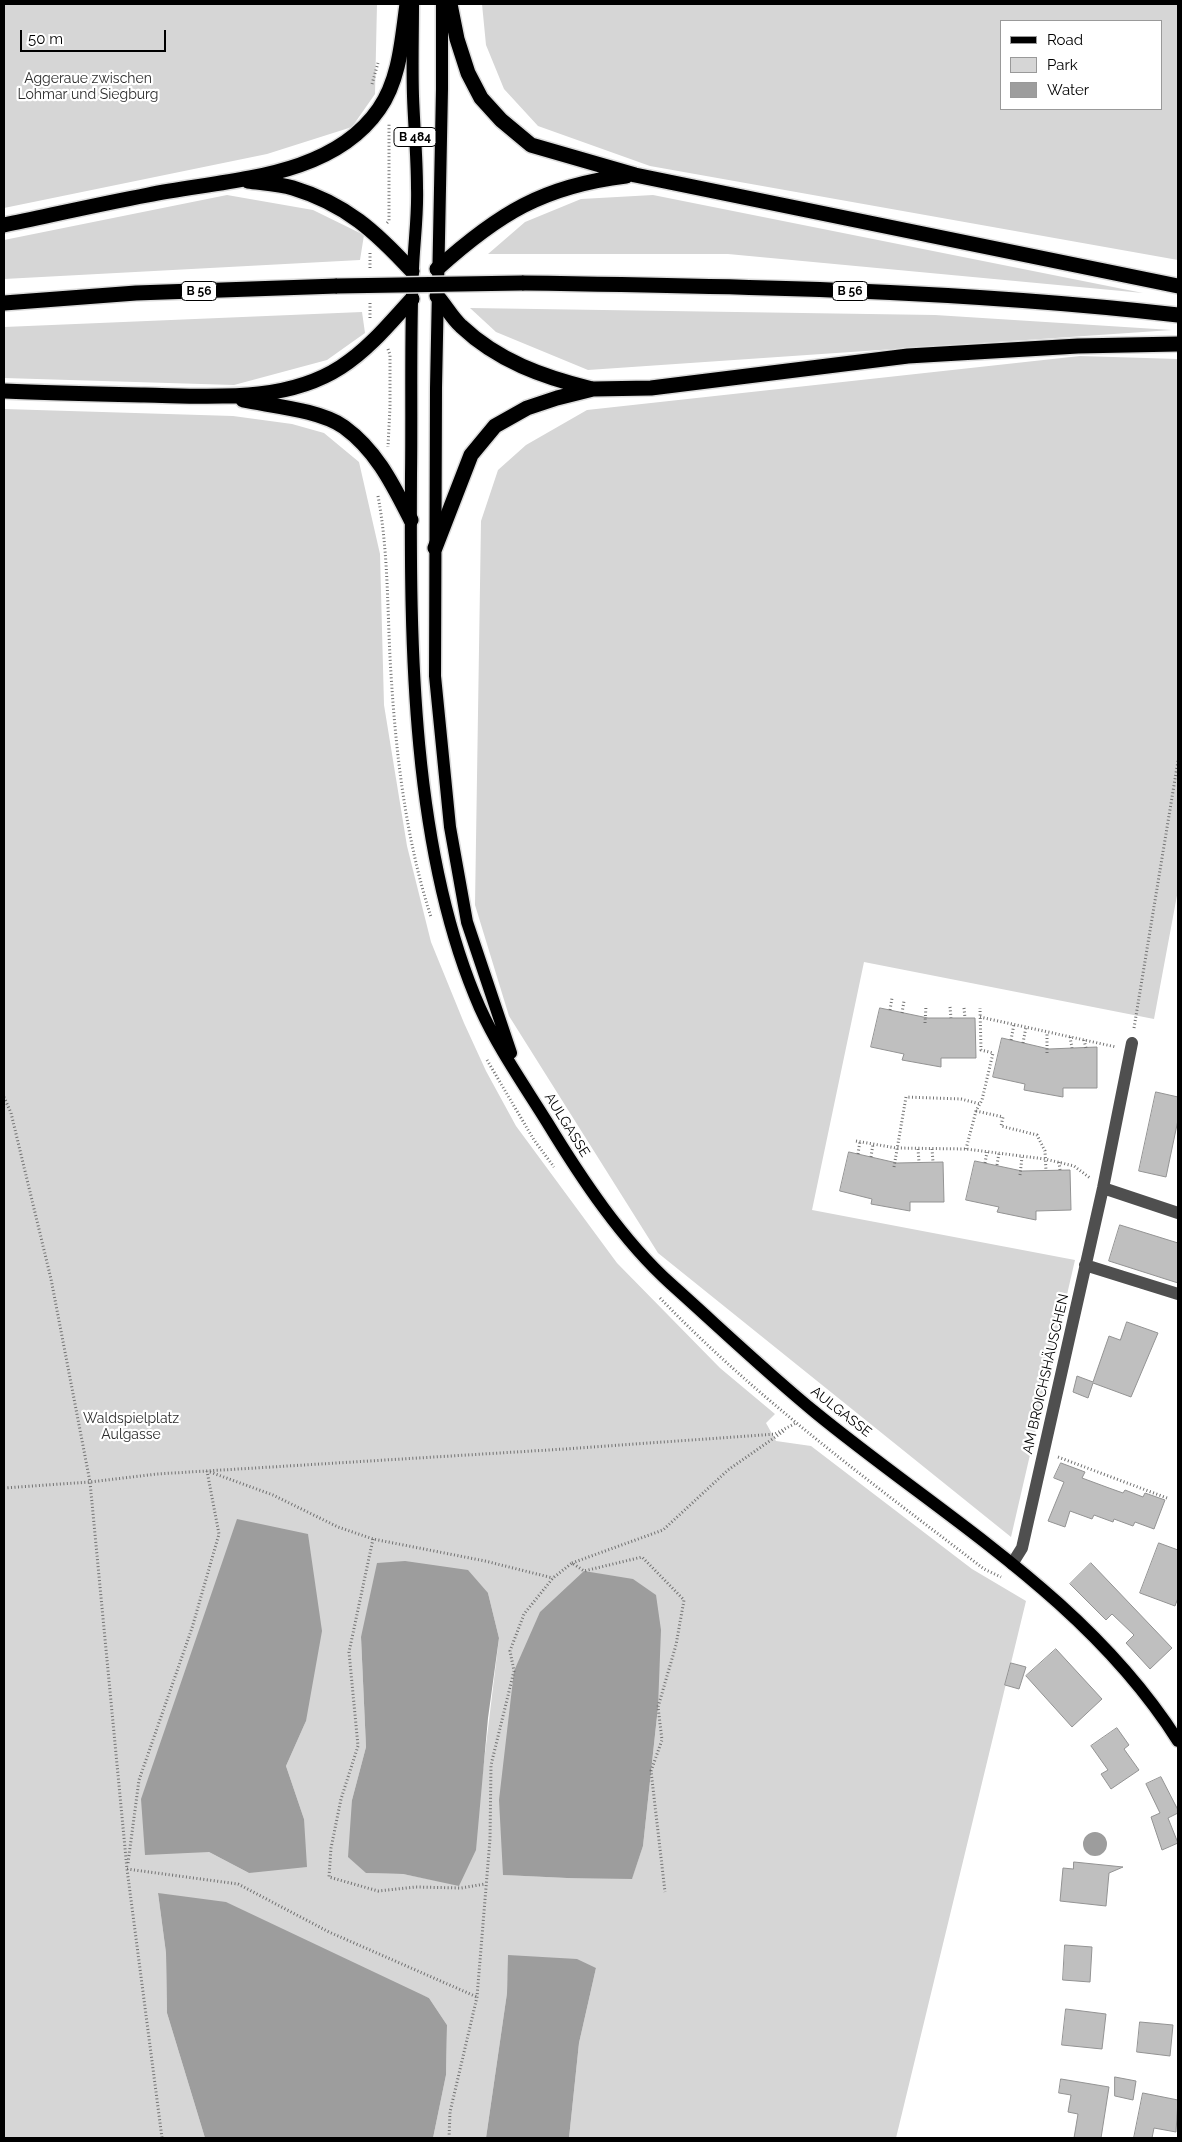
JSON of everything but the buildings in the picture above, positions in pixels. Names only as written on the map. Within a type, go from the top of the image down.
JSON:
[{"type":"highway","points":[[4,225],[150,194],[241,180],[309,161],[337,150],[359,134],[380,108],[392,85],[397,67],[407,4]]},
{"type":"highway","points":[[450,4],[457,39],[468,73],[481,98],[501,120],[531,145],[634,175],[1178,286]]},
{"type":"highway","points":[[438,269],[464,244],[519,206],[558,190],[588,181],[634,175]]},
{"type":"highway","points":[[241,180],[292,188],[322,199],[354,215],[377,233],[412,271]]},
{"type":"highway","name":"B 56","points":[[4,303],[136,293],[337,286],[522,283],[655,285],[940,295],[1050,302],[1178,314]]},
{"type":"highway","points":[[437,296],[460,326],[502,357],[545,377],[593,389]]},
{"type":"highway","points":[[4,391],[230,397],[270,392],[304,384],[339,368],[363,351],[412,299]]},
{"type":"highway","points":[[435,548],[471,455],[495,426],[526,408],[593,389],[670,386],[908,356],[1078,346],[1178,344]]},
{"type":"highway","points":[[230,397],[316,416],[343,426],[379,461],[411,520]]},
{"type":"main road","name":"B 484","points":[[412,271],[418,191],[413,88],[413,4]]},
{"type":"main road","name":"B 484","points":[[438,269],[442,4]]},
{"type":"main road","points":[[412,299],[438,269]]},
{"type":"main road","points":[[438,269],[435,676],[454,852],[467,922],[520,1076]]},
{"type":"main road","points":[[412,271],[437,296]]},
{"type":"main road","points":[[412,271],[411,520],[414,675],[429,818],[440,880],[452,927],[480,1006],[500,1046],[520,1076]]},
{"type":"main road","name":"AULGASSE","points":[[520,1076],[585,1181],[647,1262],[816,1413],[1052,1597],[1112,1654],[1140,1687],[1178,1740]]},
{"type":"street","name":"AM BROICHSHÄUSCHEN","points":[[1012,1564],[1022,1548],[1103,1188],[1131,1049]]},
{"type":"street","points":[[1103,1188],[1178,1213]]},
{"type":"street","points":[[1086,1265],[1178,1294]]},
{"type":"path","points":[[370,270],[370,241],[389,221],[391,161],[389,118],[380,108]]},
{"type":"path","points":[[370,299],[370,328],[387,348],[390,355],[388,451],[379,461]]},
{"type":"path","points":[[376,489],[386,554],[391,674],[401,778],[417,866],[433,925]]},
{"type":"path","points":[[980,1017],[1131,1049],[1178,762]]},
{"type":"path","points":[[890,1010],[892,998]]},
{"type":"path","points":[[902,1013],[904,1001]]},
{"type":"path","points":[[925,1023],[926,1006]]},
{"type":"path","points":[[950,1007],[951,1018]]},
{"type":"path","points":[[964,1008],[965,1018]]},
{"type":"path","points":[[966,1149],[993,1053],[981,1050],[980,1008]]},
{"type":"path","points":[[1011,1040],[1014,1024]]},
{"type":"path","points":[[1024,1043],[1026,1027]]},
{"type":"path","points":[[1047,1053],[1048,1032]]},
{"type":"path","points":[[1070,1037],[1072,1048]]},
{"type":"path","points":[[1084,1040],[1086,1048]]},
{"type":"path","points":[[485,1054],[534,1140],[557,1171]]},
{"type":"path","points":[[4,1097],[11,1113],[52,1279],[90,1482],[127,1870],[162,2138]]},
{"type":"path","points":[[894,1167],[906,1097],[960,1099],[980,1104]]},
{"type":"path","points":[[976,1111],[1003,1117],[1001,1126],[1038,1135],[1045,1151],[1046,1171]]},
{"type":"path","points":[[858,1154],[858,1141],[896,1148],[966,1149],[1045,1159],[1074,1166],[1103,1188]]},
{"type":"path","points":[[871,1157],[873,1144]]},
{"type":"path","points":[[918,1149],[920,1162]]},
{"type":"path","points":[[932,1149],[933,1162]]},
{"type":"path","points":[[985,1163],[987,1152]]},
{"type":"path","points":[[997,1165],[999,1153]]},
{"type":"path","points":[[1020,1175],[1022,1157]]},
{"type":"path","points":[[1059,1162],[1060,1170]]},
{"type":"path","points":[[658,1296],[730,1365],[795,1423],[984,1569],[1000,1576]]},
{"type":"path","points":[[4,1488],[90,1482],[157,1474],[774,1434],[795,1423]]},
{"type":"path","points":[[449,2138],[450,2112],[477,1997],[490,1839],[491,1764],[514,1671],[510,1651],[524,1614],[553,1578],[572,1563],[663,1530],[728,1470],[795,1423]]},
{"type":"path","points":[[1044,1452],[1167,1498]]},
{"type":"path","points":[[207,1471],[273,1494],[338,1527],[373,1540],[485,1561],[553,1578]]},
{"type":"path","points":[[127,1870],[139,1780],[192,1628],[220,1534],[207,1471]]},
{"type":"path","points":[[373,1540],[349,1652],[358,1746],[341,1799],[331,1848],[330,1877],[378,1891],[416,1887],[460,1888],[485,1884]]},
{"type":"path","points":[[572,1563],[584,1571],[642,1557],[684,1600],[676,1645],[658,1708],[662,1740],[651,1771],[665,1892]]},
{"type":"path","points":[[127,1870],[238,1884],[329,1932],[477,1997]]},
{"type":"green space","name":"Aggeraue zwischen Lohmar und Siegburg","points":[[4,4],[377,4],[375,94],[352,127],[267,154],[4,208]]},
{"type":"green space","points":[[482,4],[1178,4],[1178,260],[650,166],[538,126],[504,89],[486,45]]},
{"type":"green space","points":[[227,195],[313,210],[364,235],[360,260],[4,279],[4,240]]},
{"type":"green space","points":[[653,195],[1143,293],[728,254],[488,254],[525,222],[581,199]]},
{"type":"green space","points":[[470,308],[935,315],[1172,330],[588,370],[496,332]]},
{"type":"green space","points":[[362,312],[365,333],[327,360],[234,385],[4,378],[4,327]]},
{"type":"green space","points":[[1080,356],[1178,359],[1178,890],[1154,1019],[864,962],[812,1210],[1075,1260],[1011,1537],[658,1253],[509,1016],[475,905],[481,521],[498,470],[526,445],[587,410]]},
{"type":"green space","name":"Waldspielplatz Aulgasse","points":[[4,409],[233,416],[292,424],[324,433],[359,462],[380,554],[384,705],[407,846],[431,942],[486,1071],[516,1126],[617,1263],[720,1368],[775,1414],[766,1423],[776,1441],[811,1446],[972,1569],[1026,1601],[896,2138],[569,2138],[579,2043],[596,1968],[509,1956],[507,1993],[486,2138],[433,2138],[446,2075],[447,2025],[429,1998],[158,1893],[166,1953],[167,2013],[205,2138],[4,2138]],"holes":[[[488,1593],[499,1638],[482,1778],[459,1885],[403,1874],[366,1873],[352,1800],[366,1747],[361,1637]],[[658,1707],[643,1846],[632,1878],[567,1878],[504,1875]],[[306,1721],[286,1766],[304,1819],[249,1873],[209,1852]]]},
{"type":"water","points":[[237,1519],[308,1534],[322,1631],[306,1721],[286,1766],[304,1819],[307,1867],[249,1873],[209,1852],[145,1855],[141,1799]]},
{"type":"water","points":[[405,1561],[468,1570],[488,1593],[499,1638],[488,1718],[476,1850],[459,1886],[403,1874],[366,1873],[348,1857],[352,1800],[366,1747],[361,1637],[377,1563]]},
{"type":"water","points":[[584,1571],[633,1579],[656,1595],[661,1630],[658,1707],[643,1846],[632,1879],[503,1875],[499,1800],[514,1671],[540,1612]]},
{"type":"water","points":[[1095,1832],[1100,1833],[1106,1839],[1106,1849],[1100,1855],[1095,1856],[1090,1855],[1084,1849],[1083,1844],[1084,1839],[1090,1833]]},
{"type":"water","points":[[158,1893],[226,1902],[429,1998],[447,2025],[446,2075],[433,2138],[205,2138],[167,2013],[166,1953]]},
{"type":"water","points":[[508,1955],[577,1959],[596,1968],[579,2043],[569,2138],[486,2138],[507,1993]]}]
